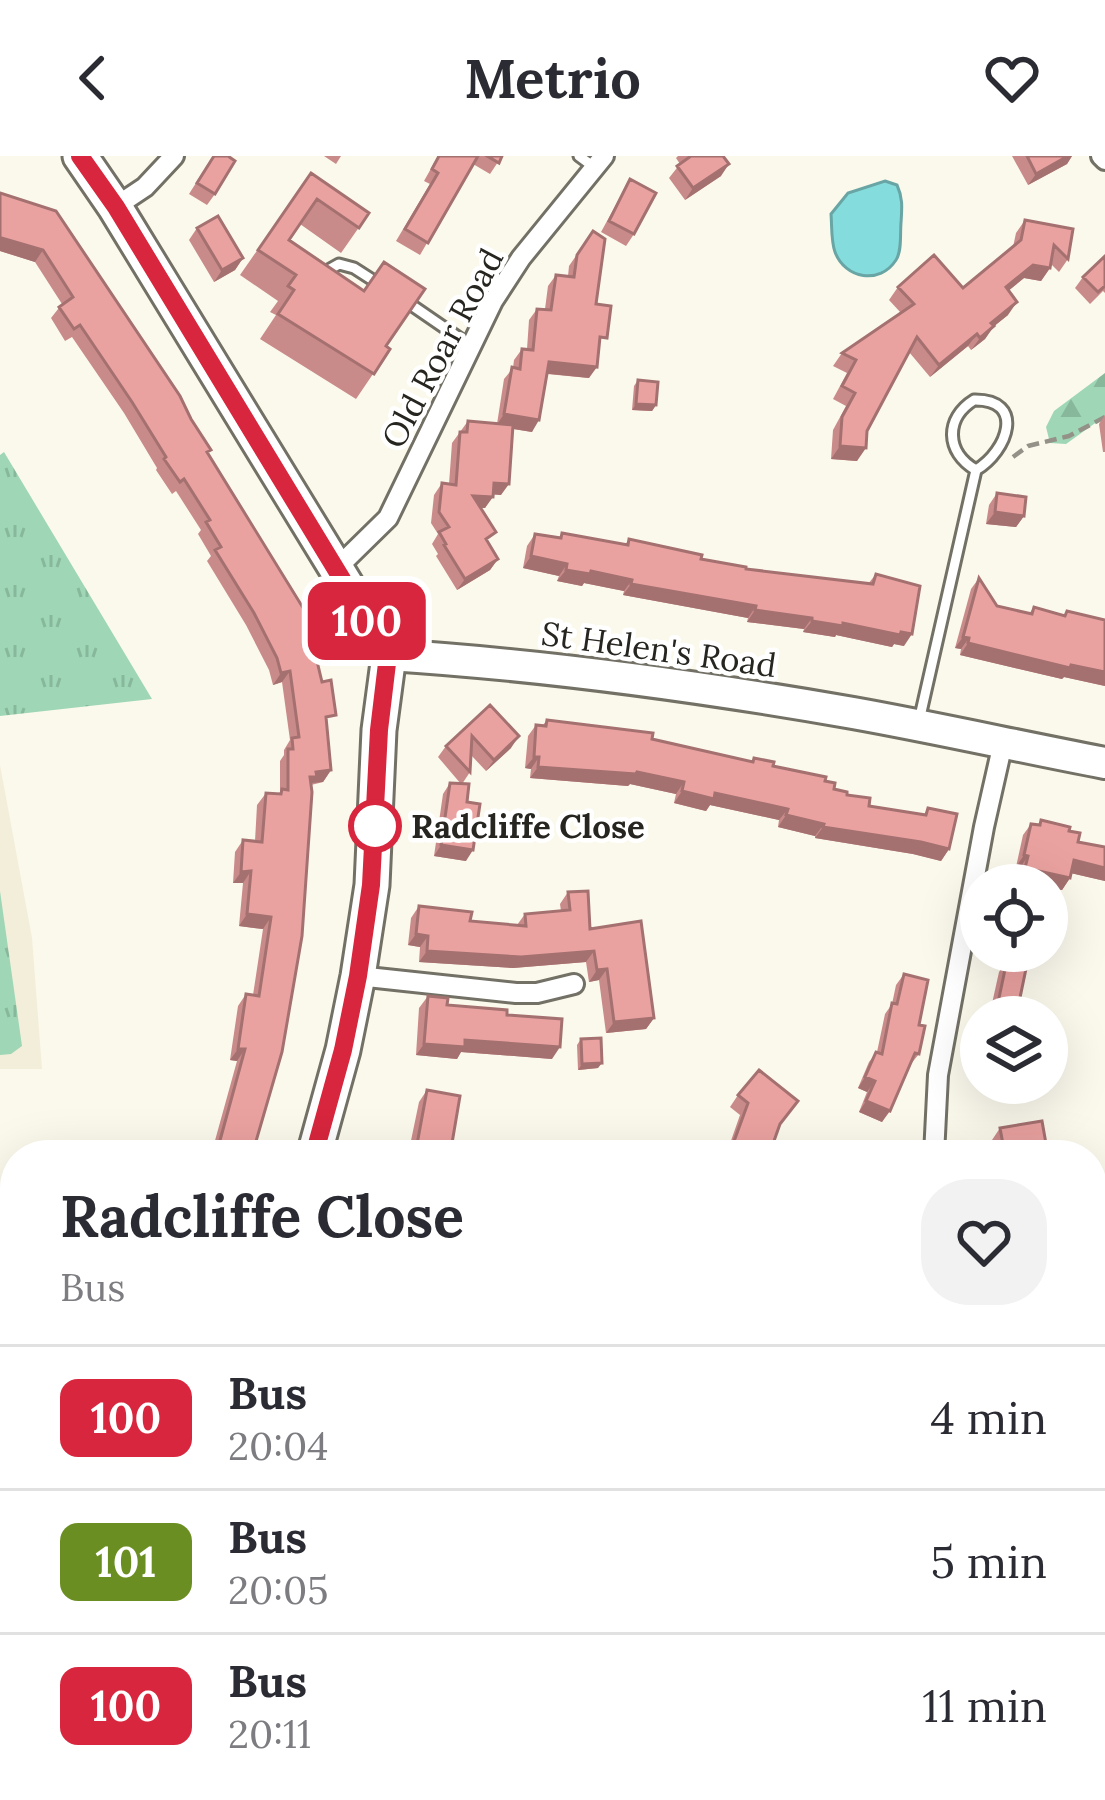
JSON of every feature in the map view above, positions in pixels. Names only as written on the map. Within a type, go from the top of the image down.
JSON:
[{"type":"highway","points":[[80,156],[116,207],[388,655],[371,885],[358,976],[318,1140]]},
{"type":"main road","name":"St Helen's Road","points":[[388,655],[658,683],[855,713],[1105,763]]},
{"type":"street","points":[[116,207],[145,187],[174,156]]},
{"type":"street","name":"Old Roar Road","points":[[337,568],[388,518],[493,301],[592,160]]},
{"type":"street","points":[[935,1140],[938,1075],[1003,743]]},
{"type":"street","points":[[358,976],[516,993],[574,984]]},
{"type":"lane","points":[[316,282],[339,264],[386,288]]},
{"type":"lane","points":[[401,298],[471,346]]},
{"type":"lane","points":[[918,726],[976,470],[1000,449],[1006,433],[1005,414],[990,400],[974,400],[960,409],[952,427],[956,449],[976,470]]},
{"type":"path","points":[[1002,465],[1028,446],[1069,436],[1105,417]]},
{"type":"shaded area","points":[[0,765],[32,938],[42,1069],[0,1069]]},
{"type":"green space","points":[[1105,373],[1105,416],[1066,444],[1050,443],[1046,427],[1054,411]]},
{"type":"green space","points":[[4,452],[152,699],[0,716],[0,455]]},
{"type":"green space","points":[[0,891],[22,1046],[0,1055]]},
{"type":"water","points":[[885,181],[897,185],[900,194],[899,252],[881,273],[854,273],[835,252],[831,214],[848,193]]},
{"type":"building","points":[[214,156],[235,161],[215,194],[197,183]]},
{"type":"building","points":[[439,156],[478,156],[428,243],[405,229],[438,173],[432,169]]},
{"type":"building","points":[[691,156],[723,156],[729,164],[693,188],[677,166]]},
{"type":"building","points":[[1027,156],[1068,156],[1036,174]]},
{"type":"building","points":[[311,173],[369,213],[359,228],[317,199],[289,240],[364,291],[384,262],[425,289],[386,346],[390,349],[374,374],[278,314],[294,290],[288,286],[296,275],[258,250]]},
{"type":"building","points":[[630,179],[656,193],[634,234],[609,221]]},
{"type":"building","points":[[0,193],[56,211],[180,396],[211,450],[207,452],[305,611],[322,682],[331,680],[336,715],[326,717],[331,770],[310,777],[302,936],[282,1052],[256,1140],[220,1140],[245,1049],[238,1049],[246,994],[259,996],[271,917],[247,914],[251,871],[241,872],[243,840],[262,842],[266,793],[288,790],[288,749],[293,749],[292,738],[299,737],[290,671],[281,673],[254,613],[215,550],[221,547],[206,522],[210,520],[184,479],[180,482],[164,459],[80,325],[74,329],[59,307],[73,297],[43,250],[0,239]]},
{"type":"building","points":[[218,216],[243,258],[222,270],[197,228]]},
{"type":"building","points":[[1025,220],[1073,229],[1068,259],[1054,245],[1050,268],[1033,265],[1006,287],[1017,302],[980,338],[977,334],[939,365],[917,337],[867,431],[866,448],[840,446],[842,417],[855,393],[842,386],[856,360],[842,353],[914,304],[898,287],[934,255],[963,288],[1021,240]]},
{"type":"building","points":[[593,231],[605,239],[596,304],[611,306],[607,338],[600,337],[597,367],[549,362],[539,420],[504,414],[512,367],[520,369],[522,349],[533,350],[537,309],[551,310],[556,275],[574,277],[577,255]]},
{"type":"building","points":[[1105,256],[1105,286],[1098,292],[1083,277]]},
{"type":"building","points":[[638,380],[658,382],[656,405],[636,404]]},
{"type":"building","points":[[468,421],[513,425],[509,484],[494,483],[493,497],[473,496],[496,532],[486,539],[498,559],[465,579],[444,545],[439,532],[449,527],[439,512],[442,483],[456,485],[460,432],[467,432]]},
{"type":"building","points":[[997,493],[1026,497],[1024,516],[995,512]]},
{"type":"building","points":[[562,533],[628,545],[629,539],[746,569],[873,584],[876,574],[920,586],[912,634],[755,610],[756,606],[631,584],[632,580],[591,571],[566,570],[567,564],[531,556],[535,534],[561,538]]},
{"type":"building","points":[[979,578],[997,606],[1032,614],[1034,607],[1065,616],[1067,611],[1105,620],[1105,672],[968,643],[969,638],[963,637]]},
{"type":"building","points":[[490,705],[519,736],[494,760],[472,736],[470,772],[446,746]]},
{"type":"building","points":[[547,720],[653,733],[652,739],[753,762],[754,758],[774,762],[773,766],[826,777],[825,781],[835,783],[834,789],[870,798],[869,806],[926,815],[928,808],[957,814],[949,849],[823,827],[786,815],[788,809],[715,793],[714,799],[682,791],[684,782],[637,772],[538,767],[536,725],[546,726]]},
{"type":"building","points":[[450,783],[469,784],[467,802],[480,804],[473,850],[441,845]]},
{"type":"building","points":[[1041,820],[1070,827],[1069,831],[1080,833],[1078,842],[1105,847],[1105,868],[1074,860],[1070,878],[1068,864],[1026,864],[1031,824],[1040,825]]},
{"type":"building","points":[[588,891],[590,929],[641,921],[654,1018],[614,1022],[607,969],[597,970],[594,951],[521,957],[427,951],[428,936],[416,934],[419,906],[472,912],[470,921],[526,926],[525,914],[570,910],[568,892]]},
{"type":"building","points":[[1004,972],[1025,972],[1020,996],[999,996]]},
{"type":"building","points":[[904,974],[928,980],[919,1025],[925,1026],[919,1054],[915,1053],[890,1111],[866,1101],[875,1081],[865,1077],[876,1052],[882,1054],[892,1003],[897,1004]]},
{"type":"building","points":[[428,996],[448,998],[447,1005],[562,1019],[560,1047],[465,1040],[465,1047],[424,1044]]},
{"type":"building","points":[[601,1038],[602,1063],[582,1064],[581,1039]]},
{"type":"building","points":[[759,1070],[798,1101],[774,1140],[734,1140],[748,1103],[738,1095]]},
{"type":"building","points":[[427,1090],[460,1096],[453,1140],[418,1140]]},
{"type":"building","points":[[1042,1121],[1045,1140],[1002,1140],[1000,1128]]},
{"type":"bus line","name":"100","points":[[80,156],[116,207],[388,655],[371,885],[358,976],[318,1140]]},
{"type":"place","name":"Radcliffe Close","points":[[375,826]]}]
